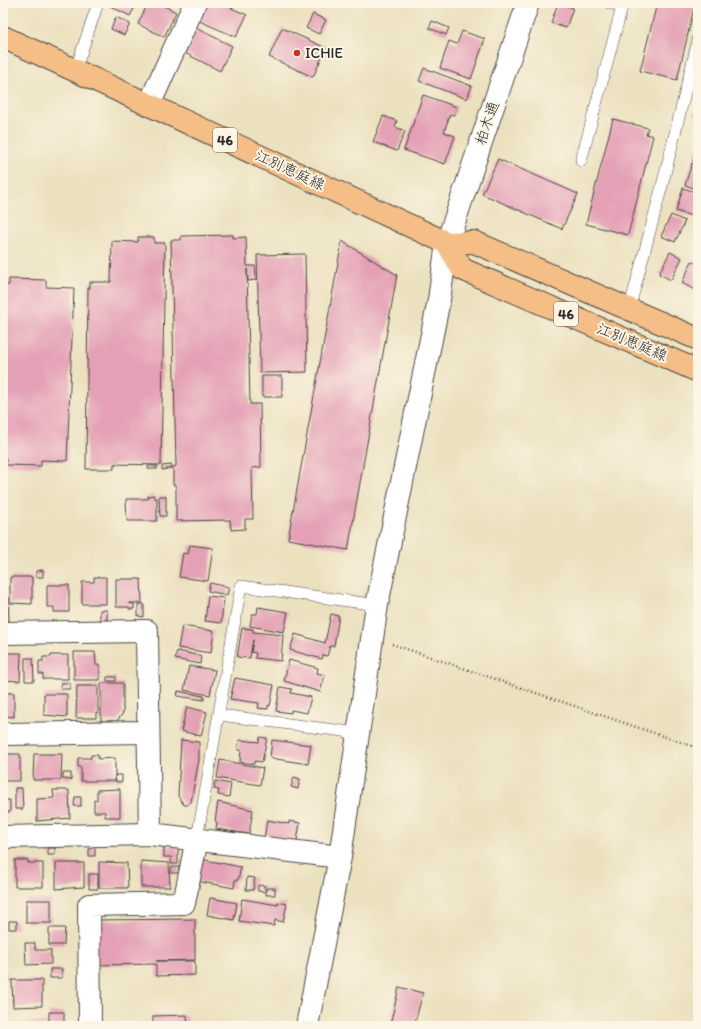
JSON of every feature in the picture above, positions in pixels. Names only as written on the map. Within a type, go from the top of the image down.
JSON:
[{"type":"main road","name":"江別恵庭線","points":[[3,37],[447,243],[474,242],[698,339]]},
{"type":"main road","name":"江別恵庭線","points":[[447,243],[462,269],[698,371]]},
{"type":"street","points":[[149,105],[195,3]]},
{"type":"street","name":"柏木通","points":[[306,1026],[340,858],[377,605],[438,300],[447,243],[525,4]]},
{"type":"street","points":[[3,634],[147,631],[150,834]]},
{"type":"street","points":[[3,734],[148,732]]},
{"type":"street","points":[[3,837],[150,834],[340,858]]},
{"type":"street","points":[[90,1026],[89,905],[184,903],[197,839]]},
{"type":"lane","points":[[75,71],[98,3]]},
{"type":"lane","points":[[581,161],[622,7],[609,3]]},
{"type":"lane","points":[[629,310],[664,182],[698,40]]},
{"type":"lane","points":[[197,839],[220,715],[241,586],[377,605]]},
{"type":"lane","points":[[220,715],[358,734]]},
{"type":"path","points":[[373,638],[698,748]]},
{"type":"building","points":[[109,3],[137,3],[130,16],[108,5]]},
{"type":"building","points":[[148,3],[158,3],[176,12],[164,37],[138,24]]},
{"type":"building","points":[[205,3],[220,3],[247,15],[236,37],[197,20]]},
{"type":"building","points":[[558,3],[573,8],[566,28],[551,23]]},
{"type":"building","points":[[657,3],[695,4],[677,80],[640,71]]},
{"type":"building","points":[[313,14],[326,20],[319,34],[306,28]]},
{"type":"building","points":[[116,17],[130,24],[124,35],[111,29]]},
{"type":"building","points":[[432,21],[449,28],[446,35],[429,28]]},
{"type":"building","points":[[194,27],[232,46],[220,71],[181,51]]},
{"type":"building","name":"ICHIE","points":[[282,28],[326,48],[313,77],[269,57]]},
{"type":"building","points":[[462,31],[485,39],[471,79],[440,68],[449,41],[457,44]]},
{"type":"building","points":[[424,68],[472,86],[467,99],[419,81]]},
{"type":"building","points":[[423,95],[457,107],[454,115],[450,114],[444,132],[455,136],[445,164],[404,150]]},
{"type":"building","points":[[698,108],[698,118],[694,116]]},
{"type":"building","points":[[383,116],[397,121],[395,127],[405,131],[397,151],[373,142]]},
{"type":"building","points":[[613,119],[648,128],[646,134],[653,136],[628,235],[586,224]]},
{"type":"building","points":[[698,147],[698,162],[693,161]]},
{"type":"building","points":[[498,159],[578,194],[562,229],[482,194]]},
{"type":"building","points":[[692,163],[698,165],[698,190],[685,185]]},
{"type":"building","points":[[683,188],[698,193],[698,208],[695,217],[676,211]]},
{"type":"building","points":[[671,215],[685,221],[675,242],[661,236]]},
{"type":"building","points":[[233,235],[233,238],[246,237],[247,266],[255,266],[256,280],[248,281],[247,269],[250,404],[260,404],[261,467],[252,468],[253,519],[245,519],[245,529],[231,530],[230,520],[176,521],[176,485],[173,485],[173,467],[176,466],[171,240],[181,240],[181,236]]},
{"type":"building","points":[[138,237],[154,237],[154,243],[165,243],[161,465],[114,464],[114,469],[86,469],[88,288],[90,288],[90,282],[111,282],[112,241],[138,242]]},
{"type":"building","points":[[342,241],[397,275],[348,550],[288,539]]},
{"type":"building","points":[[670,252],[682,258],[671,280],[659,274]]},
{"type":"building","points":[[305,254],[307,372],[260,373],[257,255]]},
{"type":"building","points":[[692,261],[698,264],[698,284],[695,290],[682,283]]},
{"type":"building","points":[[9,279],[46,280],[46,287],[74,288],[67,461],[41,460],[41,466],[6,465],[6,459],[3,459],[3,285],[9,285]]},
{"type":"building","points":[[262,376],[282,376],[282,397],[262,397]]},
{"type":"building","points":[[172,465],[172,468],[162,470],[162,466]]},
{"type":"building","points":[[148,466],[157,466],[157,469],[148,469]]},
{"type":"building","points":[[154,495],[154,498],[157,498],[157,521],[127,521],[126,499],[148,499],[148,496]]},
{"type":"building","points":[[159,496],[166,496],[166,516],[160,516]]},
{"type":"building","points":[[190,545],[213,548],[208,581],[179,577],[183,553],[188,554]]},
{"type":"building","points":[[43,570],[43,577],[36,577],[36,571]]},
{"type":"building","points":[[10,577],[32,577],[32,604],[10,603]]},
{"type":"building","points":[[94,577],[106,577],[106,604],[82,604],[82,582],[94,582]]},
{"type":"building","points":[[116,579],[141,579],[142,603],[129,603],[134,604],[134,609],[129,609],[129,607],[116,607]]},
{"type":"building","points":[[210,583],[229,587],[227,595],[208,591]]},
{"type":"building","points":[[47,585],[69,585],[69,612],[54,612],[54,607],[47,607]]},
{"type":"building","points":[[208,596],[224,598],[221,623],[205,621]]},
{"type":"building","points":[[3,599],[8,599],[9,621],[3,621]]},
{"type":"building","points":[[138,604],[144,604],[144,617],[138,616]]},
{"type":"building","points":[[258,607],[288,612],[284,632],[250,626],[252,614],[257,614]]},
{"type":"building","points":[[100,610],[107,610],[107,620],[100,620]]},
{"type":"building","points":[[331,614],[339,616],[334,646],[330,646],[327,656],[323,655],[322,659],[290,650],[295,634],[325,643]]},
{"type":"building","points":[[182,626],[214,631],[211,653],[178,648]]},
{"type":"building","points":[[242,628],[253,629],[253,632],[283,635],[281,661],[255,658],[256,653],[251,652],[250,658],[237,657]]},
{"type":"building","points":[[177,651],[201,656],[200,664],[175,659]]},
{"type":"building","points":[[74,652],[95,652],[96,665],[100,665],[100,680],[74,680]]},
{"type":"building","points":[[6,653],[21,653],[20,681],[3,680],[3,660],[6,660]]},
{"type":"building","points":[[51,655],[68,655],[68,679],[43,679],[43,674],[39,674],[39,661],[43,661],[43,657],[51,657]]},
{"type":"building","points":[[25,658],[33,658],[34,681],[25,681]]},
{"type":"building","points":[[289,660],[318,668],[317,673],[325,675],[320,692],[284,681]]},
{"type":"building","points":[[189,666],[215,670],[210,695],[184,690]]},
{"type":"building","points":[[107,677],[116,677],[116,681],[107,681]]},
{"type":"building","points":[[235,678],[274,685],[270,706],[268,705],[268,709],[258,708],[259,703],[230,699]]},
{"type":"building","points":[[61,683],[70,683],[70,689],[61,689]]},
{"type":"building","points":[[101,683],[123,683],[123,713],[117,721],[101,721]]},
{"type":"building","points":[[77,686],[98,686],[98,713],[96,712],[96,718],[76,718]]},
{"type":"building","points":[[280,687],[292,689],[291,693],[311,697],[307,713],[291,710],[291,713],[276,711]]},
{"type":"building","points":[[178,691],[204,696],[204,700],[177,696]]},
{"type":"building","points":[[3,693],[14,693],[14,717],[3,716]]},
{"type":"building","points":[[44,694],[67,694],[67,717],[44,715]]},
{"type":"building","points":[[187,707],[207,712],[201,736],[181,731]]},
{"type":"building","points":[[260,737],[267,738],[262,762],[255,761],[254,764],[240,762],[241,750],[238,750],[239,740],[259,742]]},
{"type":"building","points":[[181,740],[199,742],[199,760],[191,802],[187,805],[184,805],[178,796]]},
{"type":"building","points":[[272,740],[311,745],[308,764],[270,758]]},
{"type":"building","points":[[3,754],[20,754],[20,781],[3,781]]},
{"type":"building","points":[[34,754],[62,754],[61,780],[33,780]]},
{"type":"building","points":[[91,755],[98,755],[98,759],[115,758],[115,781],[81,781],[81,767],[78,767],[78,758],[91,758]]},
{"type":"building","points":[[220,760],[263,768],[260,785],[217,778]]},
{"type":"building","points":[[63,773],[71,773],[71,780],[63,779]]},
{"type":"building","points":[[115,775],[122,775],[122,782],[116,782]]},
{"type":"building","points":[[294,777],[300,779],[298,789],[291,787]]},
{"type":"building","points":[[215,781],[231,784],[229,797],[218,795],[219,790],[214,789]]},
{"type":"building","points":[[15,788],[22,788],[23,809],[15,809]]},
{"type":"building","points":[[120,789],[120,817],[105,817],[105,812],[94,812],[94,800],[97,800],[97,790]]},
{"type":"building","points":[[53,790],[69,790],[70,818],[37,821],[37,799],[54,798]]},
{"type":"building","points":[[75,797],[81,797],[81,806],[74,806]]},
{"type":"building","points":[[3,800],[10,800],[10,812],[6,812],[6,820],[3,820]]},
{"type":"building","points":[[218,802],[253,810],[249,834],[216,829],[217,822],[215,821]]},
{"type":"building","points":[[267,820],[289,824],[289,821],[300,823],[296,846],[264,840]]},
{"type":"building","points":[[164,846],[178,846],[178,864],[171,864],[171,857],[164,857]]},
{"type":"building","points":[[48,848],[55,848],[55,855],[48,855]]},
{"type":"building","points":[[95,848],[95,856],[89,856],[89,849]]},
{"type":"building","points":[[200,859],[241,867],[238,880],[235,880],[234,888],[196,881]]},
{"type":"building","points":[[15,860],[28,860],[28,863],[43,863],[43,887],[15,887]]},
{"type":"building","points":[[141,861],[169,863],[170,887],[141,887]]},
{"type":"building","points":[[99,862],[127,863],[128,888],[99,888]]},
{"type":"building","points":[[56,863],[84,863],[84,887],[56,889]]},
{"type":"building","points":[[171,867],[179,867],[179,873],[171,873]]},
{"type":"building","points":[[89,874],[98,874],[98,889],[89,889]]},
{"type":"building","points":[[247,877],[255,878],[253,890],[246,890]]},
{"type":"building","points":[[258,885],[265,886],[265,892],[258,891]]},
{"type":"building","points":[[267,888],[275,888],[275,895],[266,895]]},
{"type":"building","points":[[210,898],[237,903],[234,920],[207,915]]},
{"type":"building","points":[[242,899],[278,905],[278,902],[287,904],[283,922],[275,920],[274,926],[239,921]]},
{"type":"building","points":[[26,900],[51,900],[51,923],[26,923]]},
{"type":"building","points":[[195,919],[195,960],[156,961],[195,961],[195,975],[156,976],[156,964],[96,965],[96,920]]},
{"type":"building","points":[[9,921],[17,921],[17,929],[9,929]]},
{"type":"building","points":[[49,928],[65,928],[64,945],[49,945]]},
{"type":"building","points":[[25,943],[35,943],[35,950],[51,950],[51,964],[26,965]]},
{"type":"building","points":[[50,969],[62,969],[62,978],[50,978]]},
{"type":"building","points":[[3,971],[6,971],[7,979],[3,979]]},
{"type":"building","points":[[12,980],[42,980],[42,1006],[13,1007]]},
{"type":"building","points":[[399,987],[423,993],[414,1026],[390,1025]]},
{"type":"building","points":[[49,1012],[64,1012],[64,1026],[49,1026]]},
{"type":"building","points":[[187,1015],[188,1026],[153,1026],[153,1016]]},
{"type":"building","points":[[22,1022],[47,1022],[47,1026],[22,1026]]},
{"type":"place","name":"ICHIE","points":[[297,53]]}]
